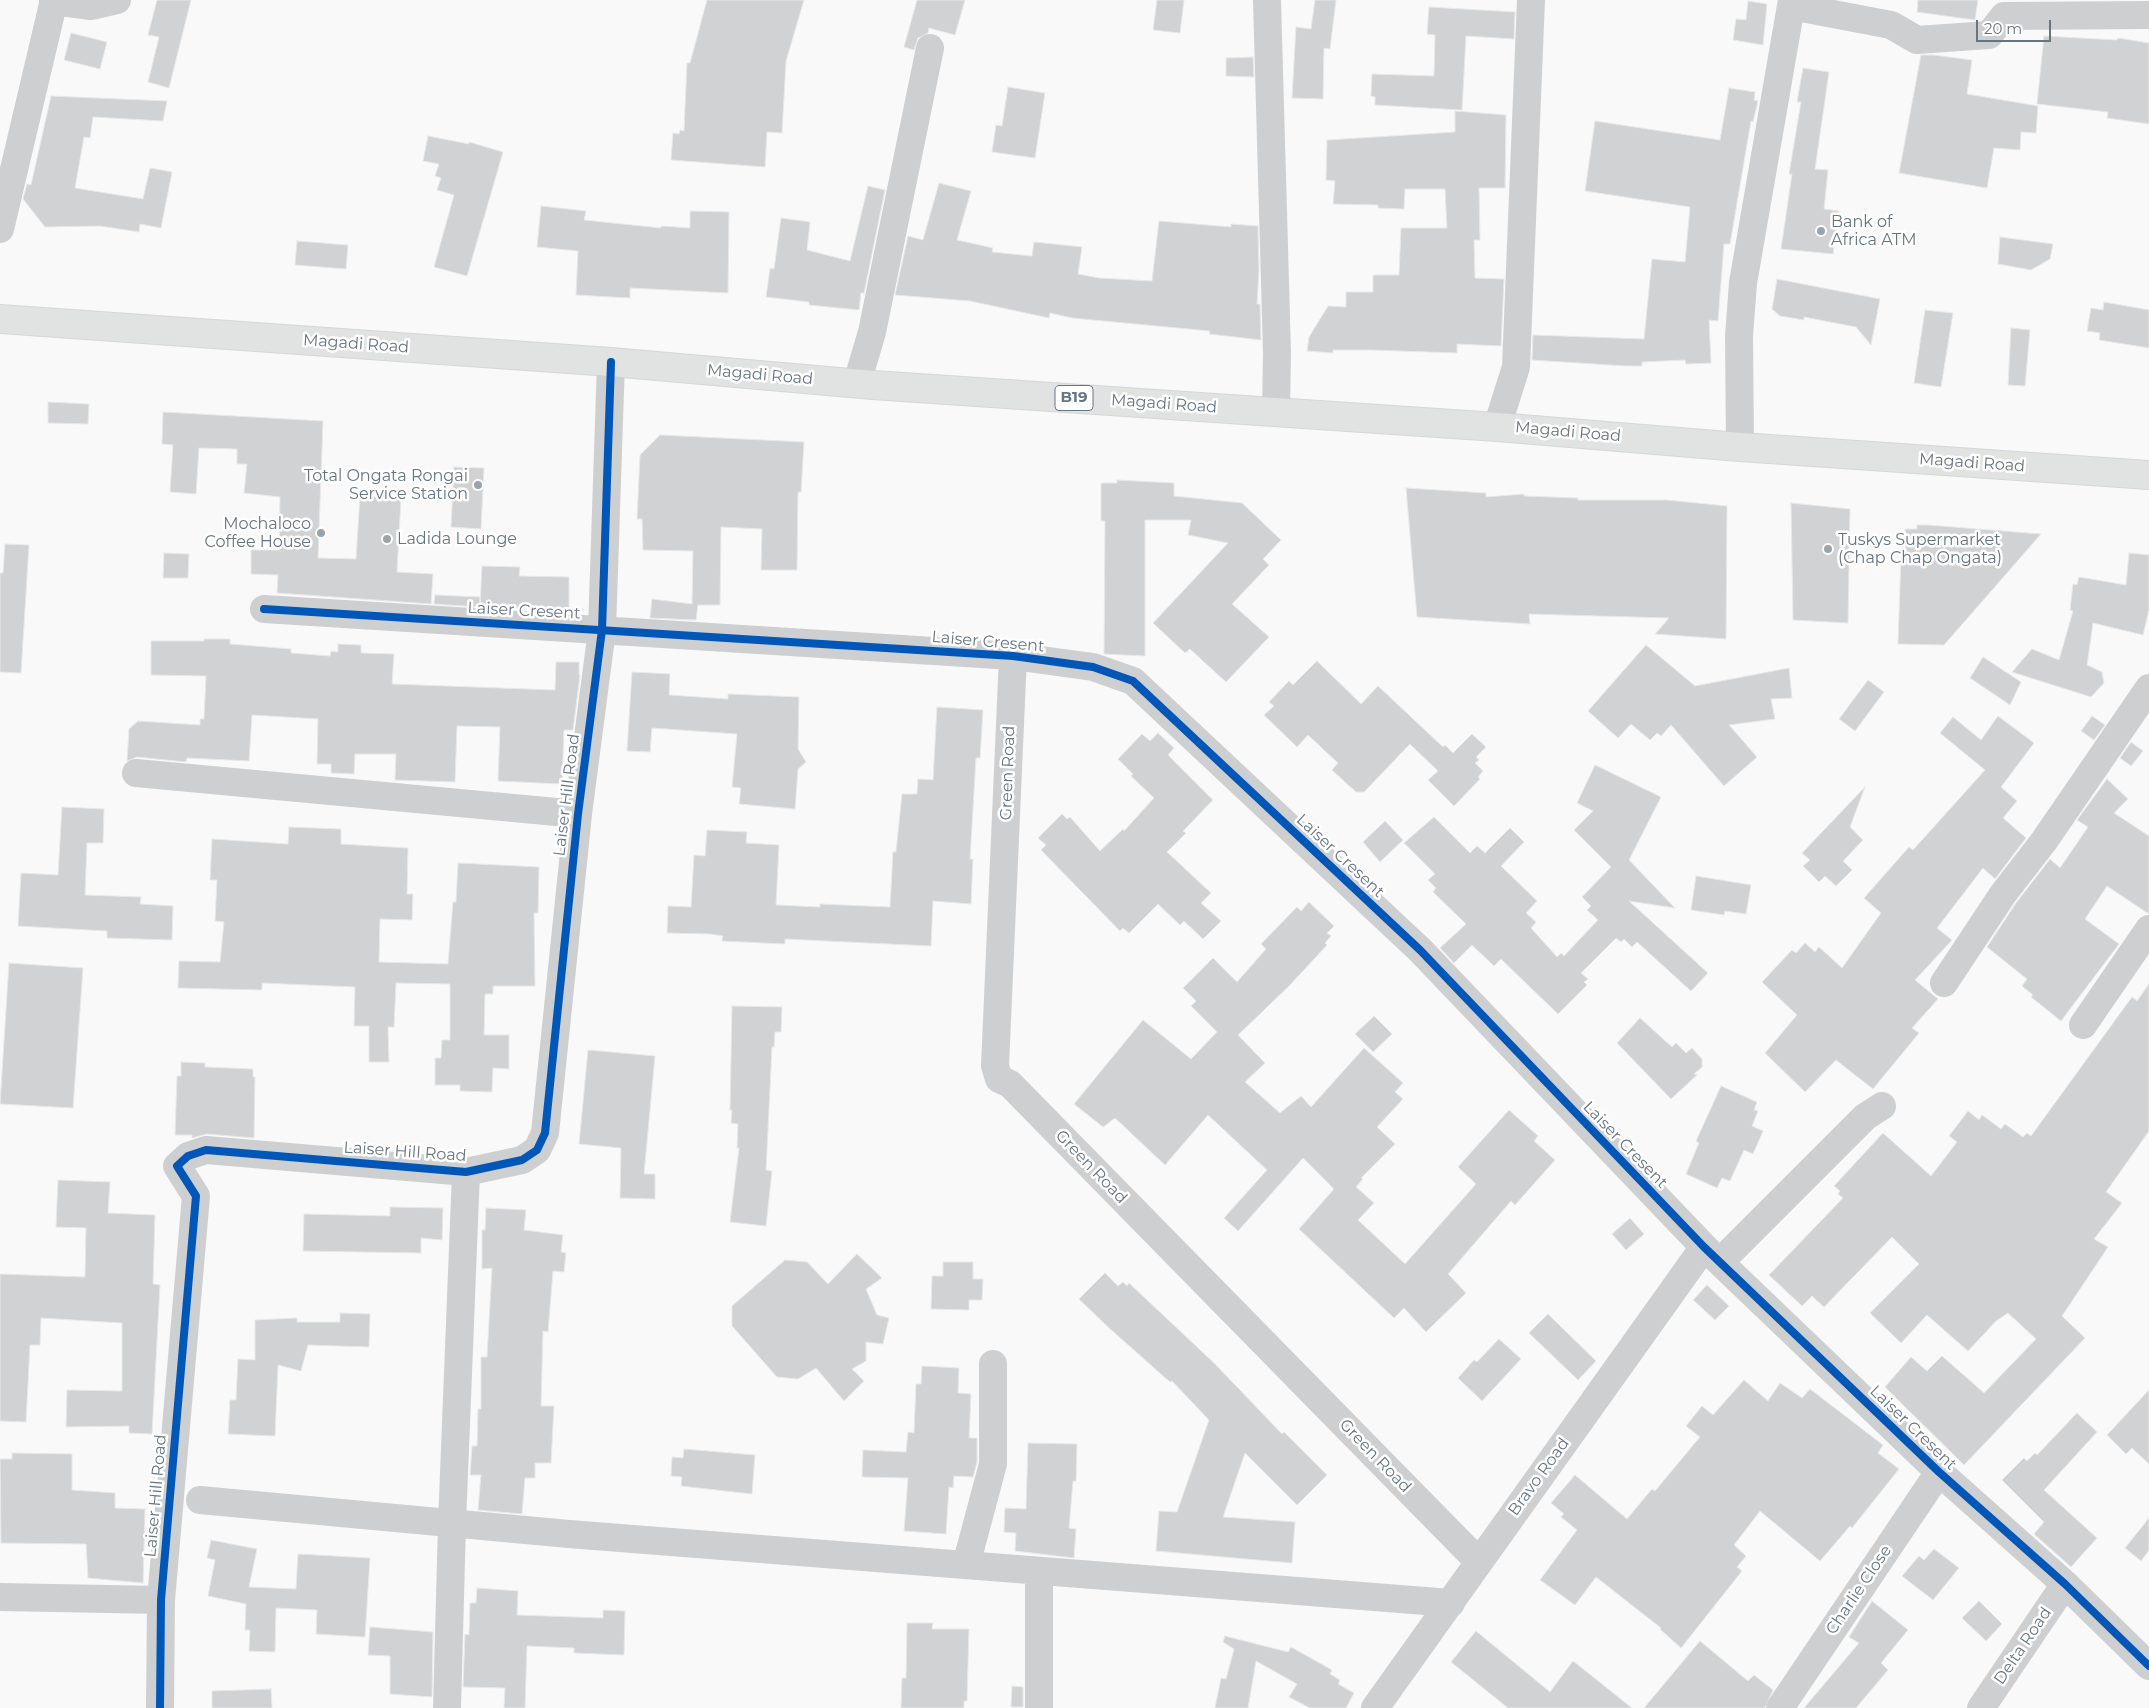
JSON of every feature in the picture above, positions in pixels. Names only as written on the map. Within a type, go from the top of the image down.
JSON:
[{"type":"highway","name":"Magadi Road","points":[[0,319],[611,362],[857,383],[1276,411],[1740,447],[2149,475]]},
{"type":"street","points":[[0,229],[54,0],[91,6],[117,0]]},
{"type":"street","points":[[1267,0],[1276,411]]},
{"type":"street","points":[[1497,427],[1516,367],[1531,0]]},
{"type":"street","points":[[1740,447],[1739,336],[1743,284],[1792,3],[1891,25],[1917,40],[1989,35],[2004,16],[2149,15]]},
{"type":"street","points":[[857,383],[872,332],[930,48]]},
{"type":"street","name":"Laiser Hill Road","points":[[160,1708],[161,1600],[196,1196],[177,1166],[188,1156],[206,1150],[466,1172],[522,1160],[537,1150],[545,1132],[578,814],[602,630],[611,362]]},
{"type":"street","name":"Laiser Cresent","points":[[264,610],[1013,656],[1093,667],[1133,681],[1420,950],[1712,1255],[1939,1472],[2065,1584],[2149,1666]]},
{"type":"street","name":"Green Road","points":[[1013,656],[995,1066],[999,1079],[1010,1084],[1478,1562]]},
{"type":"street","points":[[1944,983],[2003,894],[2044,841],[2149,688]]},
{"type":"street","points":[[136,773],[578,814]]},
{"type":"street","points":[[2083,1025],[2149,930]]},
{"type":"street","name":"Bravo Road","points":[[1375,1708],[1451,1603],[1478,1562],[1712,1255],[1865,1117],[1882,1106]]},
{"type":"street","points":[[447,1708],[452,1524],[466,1172]]},
{"type":"street","points":[[966,1565],[993,1464],[993,1364]]},
{"type":"street","name":"Charlie Close","points":[[1780,1708],[1939,1472]]},
{"type":"street","points":[[200,1500],[452,1524],[1451,1603]]},
{"type":"street","points":[[1039,1571],[1039,1708]]},
{"type":"street","name":"Delta Road","points":[[1981,1708],[2065,1584]]},
{"type":"street","points":[[0,1597],[161,1600]]},
{"type":"building","points":[[157,0],[191,0],[169,88],[148,82],[159,37],[148,35]]},
{"type":"building","points":[[707,0],[804,0],[786,61],[782,133],[767,132],[765,167],[671,160],[673,133],[679,134],[680,130],[684,131],[687,63],[690,63]]},
{"type":"building","points":[[917,0],[965,0],[955,35],[929,28],[928,33],[918,38],[914,50],[904,47]]},
{"type":"building","points":[[1157,0],[1184,0],[1180,33],[1153,30]]},
{"type":"building","points":[[1315,0],[1336,0],[1330,49],[1324,48],[1323,99],[1292,98],[1296,27],[1311,29]]},
{"type":"building","points":[[1918,0],[1978,0],[1975,20],[1917,12]]},
{"type":"building","points":[[1748,1],[1767,4],[1763,45],[1733,40],[1736,19],[1746,20]]},
{"type":"building","points":[[1429,7],[1515,12],[1514,39],[1466,36],[1462,110],[1375,105],[1375,97],[1371,96],[1372,74],[1434,76],[1435,35],[1427,34]]},
{"type":"building","points":[[71,33],[107,42],[100,69],[64,60]]},
{"type":"building","points":[[2044,36],[2117,40],[2118,38],[2149,43],[2149,124],[2107,118],[2108,112],[2037,104]]},
{"type":"building","points":[[1921,55],[1972,60],[1967,94],[2038,106],[2036,133],[2021,132],[2020,150],[1994,148],[1987,188],[1899,173]]},
{"type":"building","points":[[1253,57],[1254,77],[1226,76],[1226,58]]},
{"type":"building","points":[[1803,68],[1829,72],[1815,169],[1828,170],[1824,209],[1839,211],[1833,254],[1781,249],[1792,174],[1789,174],[1801,102],[1797,102]]},
{"type":"building","points":[[1008,87],[1045,93],[1035,158],[992,152],[996,125],[1002,126]]},
{"type":"building","points":[[1729,88],[1755,92],[1754,100],[1758,101],[1753,122],[1751,121],[1730,244],[1724,244],[1718,321],[1709,320],[1711,363],[1686,364],[1685,360],[1642,362],[1642,366],[1626,366],[1532,360],[1533,335],[1644,339],[1652,259],[1685,262],[1690,207],[1585,191],[1595,121],[1720,140]]},
{"type":"building","points":[[51,96],[167,101],[163,121],[93,117],[90,138],[84,137],[75,188],[143,199],[150,168],[172,172],[161,228],[140,224],[139,232],[100,226],[45,227],[23,199],[27,184],[31,185]]},
{"type":"building","points":[[1455,111],[1506,115],[1505,188],[1479,188],[1480,240],[1474,240],[1475,278],[1504,279],[1501,346],[1457,344],[1457,353],[1371,350],[1333,350],[1333,353],[1307,351],[1309,337],[1328,306],[1346,307],[1346,292],[1373,292],[1373,275],[1399,275],[1401,228],[1447,228],[1445,189],[1405,189],[1404,209],[1378,208],[1378,205],[1333,204],[1335,181],[1326,180],[1327,140],[1455,132]]},
{"type":"building","points":[[428,136],[469,144],[469,142],[503,152],[467,276],[434,267],[454,195],[437,190],[441,178],[435,176],[439,164],[423,161]]},
{"type":"building","points":[[939,183],[971,191],[957,240],[993,248],[992,252],[1032,256],[1034,242],[1082,247],[1078,274],[1099,278],[1152,281],[1159,221],[1231,227],[1231,224],[1258,226],[1259,270],[1257,304],[1260,304],[1261,340],[1209,334],[1210,331],[1072,318],[1050,313],[1049,318],[970,301],[895,295],[908,236],[923,240]]},
{"type":"building","points":[[868,186],[885,190],[864,293],[861,293],[859,310],[809,305],[809,302],[766,297],[770,268],[774,269],[781,218],[810,222],[807,250],[850,261]]},
{"type":"building","points":[[541,206],[586,211],[584,220],[661,228],[661,226],[690,228],[690,211],[729,212],[728,293],[630,288],[630,298],[576,295],[578,251],[537,247]]},
{"type":"building","points":[[2000,237],[2053,244],[2050,259],[2031,270],[1998,264]]},
{"type":"building","points":[[297,241],[348,245],[346,269],[295,265]]},
{"type":"building","points":[[1777,279],[1880,299],[1871,345],[1856,327],[1804,317],[1804,320],[1780,316],[1772,309]]},
{"type":"building","points":[[2104,302],[2149,310],[2149,348],[2099,340],[2100,333],[2087,331],[2091,308],[2103,310]]},
{"type":"building","points":[[1925,310],[1953,313],[1941,387],[1914,383]]},
{"type":"building","points":[[2011,328],[2030,330],[2025,386],[2008,385]]},
{"type":"building","points":[[48,402],[89,404],[88,424],[48,423]]},
{"type":"building","points":[[163,412],[323,421],[318,558],[356,559],[360,496],[401,498],[397,572],[433,574],[431,604],[277,593],[278,575],[251,574],[251,550],[279,550],[280,497],[244,493],[247,464],[237,464],[237,449],[199,448],[196,494],[170,492],[173,445],[162,444]]},
{"type":"building","points":[[660,435],[804,442],[801,492],[798,492],[797,570],[761,570],[762,529],[721,527],[720,605],[698,605],[696,620],[650,618],[652,599],[692,604],[693,551],[643,550],[642,519],[637,519],[640,455]]},
{"type":"building","points":[[454,467],[484,468],[481,529],[451,527]]},
{"type":"building","points":[[1117,480],[1174,483],[1174,496],[1242,503],[1281,540],[1263,559],[1269,565],[1232,604],[1269,637],[1226,682],[1190,649],[1185,653],[1153,623],[1228,543],[1188,535],[1191,520],[1145,520],[1145,656],[1104,654],[1105,521],[1101,521],[1101,483],[1117,483]]},
{"type":"building","points":[[1406,488],[1486,493],[1486,497],[1524,494],[1524,496],[1578,498],[1578,500],[1667,500],[1727,506],[1726,639],[1655,634],[1669,618],[1529,614],[1530,624],[1417,617]]},
{"type":"building","points":[[1791,503],[1850,509],[1848,623],[1793,620]]},
{"type":"building","points":[[1917,525],[2041,534],[1944,645],[1898,644],[1901,556],[1906,558],[1905,529],[1917,529]]},
{"type":"building","points":[[5,544],[29,545],[21,673],[0,672],[0,573],[3,573]]},
{"type":"building","points":[[164,553],[189,554],[188,578],[163,578]]},
{"type":"building","points":[[2129,553],[2149,555],[2149,610],[2143,635],[2093,623],[2087,665],[2102,672],[2104,683],[2091,697],[2012,672],[2032,649],[2059,660],[2073,611],[2070,610],[2073,584],[2077,585],[2079,577],[2126,585]]},
{"type":"building","points":[[482,566],[520,567],[519,576],[569,577],[569,610],[480,607]]},
{"type":"building","points":[[435,595],[480,597],[479,607],[434,604]]},
{"type":"building","points":[[204,639],[230,639],[230,644],[291,649],[291,653],[330,656],[331,651],[338,652],[338,644],[361,645],[361,653],[394,654],[392,684],[555,690],[556,662],[579,662],[580,675],[573,730],[564,730],[562,784],[498,781],[500,727],[457,726],[455,782],[395,780],[396,754],[355,754],[354,774],[331,773],[331,764],[317,764],[318,719],[252,715],[249,761],[187,758],[186,762],[137,757],[127,761],[129,729],[138,721],[200,725],[200,719],[204,719],[206,676],[151,675],[151,641],[204,641]]},
{"type":"building","points":[[1646,645],[1695,686],[1789,668],[1792,698],[1771,699],[1775,719],[1729,725],[1757,757],[1724,786],[1671,725],[1661,736],[1657,733],[1650,740],[1631,724],[1618,738],[1588,711]]},
{"type":"building","points":[[1983,657],[2021,682],[2010,705],[1970,678]]},
{"type":"building","points":[[1317,661],[1361,704],[1378,686],[1443,747],[1445,745],[1453,753],[1472,734],[1486,747],[1476,757],[1479,760],[1475,763],[1483,771],[1478,777],[1480,779],[1454,806],[1428,780],[1438,771],[1410,744],[1364,792],[1356,792],[1332,770],[1338,763],[1308,735],[1297,747],[1264,715],[1274,706],[1269,702],[1289,681],[1293,685]]},
{"type":"building","points":[[632,672],[670,674],[669,695],[728,699],[728,694],[799,697],[798,749],[806,762],[798,769],[795,809],[739,804],[741,788],[732,787],[737,734],[652,728],[650,752],[627,751]]},
{"type":"building","points":[[1868,680],[1884,692],[1855,731],[1839,719]]},
{"type":"building","points":[[937,707],[983,710],[980,758],[976,758],[970,859],[973,859],[971,904],[933,901],[931,946],[785,939],[785,944],[722,941],[723,936],[710,934],[667,933],[668,906],[691,907],[694,855],[705,856],[707,830],[747,832],[746,843],[779,845],[776,905],[820,907],[820,904],[890,907],[893,852],[896,852],[902,794],[917,794],[918,779],[933,780]]},
{"type":"building","points":[[1998,716],[2034,743],[2001,787],[2017,801],[2003,818],[2026,838],[1995,879],[1983,868],[1937,928],[1952,940],[1915,980],[1938,999],[1912,1028],[1919,1033],[1873,1089],[1836,1060],[1805,1092],[1765,1053],[1797,1015],[1762,982],[1792,950],[1796,953],[1805,943],[1815,952],[1819,947],[1842,968],[1881,913],[1864,898],[1909,847],[1913,850],[1985,770],[1940,733],[1953,717],[1981,740]]},
{"type":"building","points":[[2092,716],[2105,725],[2094,740],[2081,731]]},
{"type":"building","points":[[1158,733],[1174,748],[1168,755],[1213,800],[1183,831],[1186,833],[1167,852],[1211,893],[1201,903],[1221,921],[1203,939],[1184,921],[1180,925],[1158,904],[1129,933],[1123,928],[1120,931],[1041,850],[1046,845],[1038,838],[1062,814],[1067,819],[1070,817],[1100,851],[1123,829],[1124,831],[1154,798],[1131,776],[1133,774],[1118,759],[1142,734],[1150,741]]},
{"type":"building","points":[[2131,742],[2143,751],[2131,766],[2120,758]]},
{"type":"building","points":[[1595,765],[1661,797],[1629,860],[1675,908],[1629,901],[1708,973],[1691,991],[1637,942],[1632,947],[1624,939],[1621,942],[1616,938],[1581,973],[1588,979],[1584,982],[1587,985],[1558,1014],[1501,959],[1494,966],[1472,945],[1454,963],[1440,948],[1466,924],[1433,892],[1436,888],[1428,880],[1435,874],[1404,843],[1434,817],[1470,853],[1477,846],[1485,853],[1510,828],[1524,842],[1501,866],[1537,901],[1526,913],[1536,922],[1531,928],[1557,957],[1561,953],[1564,956],[1598,920],[1587,910],[1591,906],[1582,897],[1611,867],[1574,830],[1593,811],[1577,803]]},
{"type":"building","points":[[2107,779],[2128,799],[2114,813],[2149,836],[2149,914],[2107,886],[2085,919],[2119,944],[2061,1021],[2031,997],[2033,995],[2022,986],[2027,979],[1987,947],[2016,903],[2050,859],[2060,868],[2088,827],[2077,820]]},
{"type":"building","points":[[1865,787],[1850,827],[1863,840],[1843,861],[1852,870],[1836,886],[1825,876],[1819,882],[1803,866],[1810,860],[1802,853]]},
{"type":"building","points":[[62,807],[104,809],[103,843],[87,843],[85,895],[141,897],[140,904],[173,906],[172,940],[107,938],[107,931],[18,926],[21,873],[58,875]]},
{"type":"building","points":[[1385,821],[1403,840],[1380,862],[1363,842]]},
{"type":"building","points":[[289,827],[341,829],[341,844],[408,848],[407,894],[413,894],[412,920],[380,919],[379,962],[448,964],[453,902],[456,902],[458,863],[539,867],[538,913],[534,913],[535,986],[493,986],[493,994],[485,994],[484,1035],[509,1035],[509,1069],[493,1068],[492,1092],[460,1091],[460,1085],[435,1085],[435,1058],[441,1058],[442,1040],[450,1040],[450,984],[396,983],[394,1027],[388,1027],[389,1062],[369,1062],[369,1026],[354,1026],[355,987],[262,983],[262,990],[178,988],[179,961],[220,962],[224,922],[215,921],[217,880],[210,880],[212,839],[288,844]]},
{"type":"building","points":[[1696,876],[1751,885],[1746,914],[1725,911],[1724,915],[1691,910]]},
{"type":"building","points":[[1309,902],[1334,926],[1327,933],[1331,936],[1325,943],[1327,945],[1289,986],[1238,1035],[1265,1063],[1245,1082],[1280,1113],[1301,1096],[1311,1107],[1364,1048],[1403,1083],[1395,1092],[1403,1099],[1377,1127],[1395,1144],[1361,1178],[1363,1179],[1356,1187],[1374,1203],[1358,1220],[1405,1264],[1476,1184],[1458,1167],[1509,1110],[1538,1136],[1534,1141],[1555,1160],[1515,1205],[1511,1201],[1448,1274],[1466,1293],[1426,1332],[1404,1308],[1394,1318],[1299,1229],[1334,1189],[1303,1158],[1238,1231],[1224,1218],[1267,1170],[1208,1115],[1165,1165],[1115,1118],[1103,1127],[1074,1104],[1143,1020],[1191,1059],[1217,1032],[1191,1006],[1196,1001],[1183,988],[1213,958],[1237,982],[1266,949],[1261,944],[1297,907],[1301,911]]},
{"type":"building","points":[[9,963],[83,968],[73,1108],[0,1104]]},
{"type":"building","points":[[2149,984],[2149,1131],[2106,1192],[2122,1203],[2094,1239],[2108,1247],[2062,1316],[2085,1338],[1964,1465],[1885,1387],[1911,1357],[1927,1371],[1942,1356],[1984,1393],[2036,1339],[2008,1313],[1996,1321],[1968,1351],[1927,1315],[1901,1343],[1870,1313],[1919,1264],[1892,1237],[1824,1307],[1812,1296],[1802,1306],[1769,1275],[1843,1198],[1838,1194],[1840,1191],[1834,1186],[1883,1133],[1931,1176],[1957,1142],[1949,1136],[1968,1111],[1979,1120],[1982,1115],[2001,1129],[2005,1124],[2023,1137],[2027,1133],[2031,1136],[2132,997],[2137,1001]]},
{"type":"building","points":[[732,1006],[782,1007],[781,1032],[775,1032],[774,1047],[772,1047],[766,1170],[772,1171],[766,1226],[730,1222],[739,1148],[737,1148],[738,1124],[731,1123],[732,1110],[730,1110]]},
{"type":"building","points":[[1374,1016],[1392,1034],[1373,1052],[1355,1034]]},
{"type":"building","points":[[1640,1018],[1672,1047],[1676,1043],[1686,1053],[1692,1048],[1702,1059],[1702,1067],[1694,1074],[1697,1075],[1671,1099],[1617,1043]]},
{"type":"building","points":[[588,1050],[655,1056],[644,1174],[655,1174],[655,1199],[620,1198],[621,1148],[579,1144]]},
{"type":"building","points":[[181,1062],[205,1063],[205,1067],[253,1069],[253,1077],[255,1077],[254,1138],[207,1134],[192,1138],[192,1135],[175,1135],[177,1076],[181,1076]]},
{"type":"building","points":[[1721,1086],[1757,1102],[1754,1110],[1758,1111],[1752,1126],[1763,1131],[1753,1154],[1744,1150],[1730,1181],[1722,1178],[1717,1188],[1686,1174],[1699,1143],[1696,1141]]},
{"type":"building","points":[[58,1180],[110,1182],[108,1213],[155,1215],[153,1284],[160,1285],[152,1434],[129,1433],[129,1426],[66,1427],[67,1390],[122,1391],[122,1323],[41,1318],[40,1345],[30,1345],[26,1422],[0,1421],[0,1274],[85,1277],[86,1228],[56,1227]]},
{"type":"building","points":[[390,1207],[443,1208],[442,1240],[421,1238],[421,1253],[303,1251],[304,1214],[390,1216]]},
{"type":"building","points":[[486,1208],[526,1210],[524,1230],[563,1235],[561,1252],[566,1253],[564,1272],[553,1271],[548,1332],[543,1331],[541,1406],[554,1406],[551,1463],[535,1463],[535,1478],[525,1478],[522,1514],[478,1510],[481,1475],[470,1475],[472,1446],[477,1446],[478,1409],[481,1409],[481,1357],[487,1357],[492,1268],[482,1269],[482,1230],[485,1230]]},
{"type":"building","points":[[1630,1218],[1644,1234],[1626,1250],[1612,1234]]},
{"type":"building","points":[[857,1254],[882,1278],[866,1289],[877,1315],[889,1318],[883,1344],[866,1342],[866,1361],[852,1369],[864,1381],[844,1401],[816,1368],[798,1379],[777,1377],[732,1326],[732,1306],[785,1260],[807,1262],[828,1284]]},
{"type":"building","points":[[943,1262],[973,1262],[973,1279],[983,1279],[982,1300],[969,1300],[969,1310],[931,1309],[932,1276],[943,1276]]},
{"type":"building","points":[[1105,1273],[1118,1286],[1123,1282],[1127,1286],[1129,1283],[1215,1364],[1282,1434],[1284,1432],[1327,1475],[1297,1505],[1245,1453],[1223,1517],[1295,1522],[1292,1563],[1156,1551],[1159,1511],[1177,1512],[1209,1420],[1172,1381],[1170,1382],[1079,1299]]},
{"type":"building","points":[[1707,1285],[1729,1306],[1715,1320],[1693,1300]]},
{"type":"building","points":[[340,1313],[370,1314],[369,1347],[308,1345],[301,1371],[278,1365],[275,1436],[228,1434],[230,1400],[236,1400],[238,1359],[255,1360],[255,1320],[297,1318],[297,1322],[340,1322]]},
{"type":"building","points":[[1548,1314],[1596,1361],[1578,1380],[1529,1333]]},
{"type":"building","points":[[1499,1339],[1521,1359],[1482,1401],[1458,1378],[1474,1360],[1477,1362]]},
{"type":"building","points":[[922,1366],[959,1368],[958,1393],[971,1394],[969,1438],[977,1438],[977,1462],[973,1477],[954,1476],[953,1488],[949,1487],[946,1534],[904,1531],[908,1478],[862,1477],[863,1450],[906,1452],[908,1432],[914,1433],[916,1384],[921,1384]]},
{"type":"building","points":[[1744,1380],[1768,1401],[1780,1383],[1802,1398],[1810,1389],[1883,1445],[1878,1453],[1899,1469],[1852,1528],[1850,1526],[1820,1561],[1760,1511],[1734,1545],[1746,1556],[1737,1567],[1742,1571],[1681,1648],[1661,1628],[1596,1577],[1575,1605],[1540,1580],[1577,1530],[1561,1517],[1564,1514],[1551,1503],[1575,1475],[1627,1519],[1652,1489],[1655,1491],[1700,1437],[1686,1426],[1702,1406],[1713,1415]]},
{"type":"building","points":[[2149,1390],[2149,1464],[2132,1448],[2126,1454],[2107,1435]]},
{"type":"building","points":[[2077,1413],[2097,1432],[2044,1490],[2097,1538],[2071,1567],[2034,1534],[2044,1522],[2002,1480],[2024,1458],[2027,1461],[2035,1453],[2037,1455]]},
{"type":"building","points":[[1028,1443],[1077,1444],[1076,1481],[1073,1481],[1069,1528],[1076,1529],[1074,1558],[1015,1551],[1016,1533],[1004,1532],[1005,1508],[1026,1509]]},
{"type":"building","points":[[684,1449],[755,1455],[752,1494],[681,1486],[682,1477],[671,1476],[672,1457],[683,1458]]},
{"type":"building","points":[[12,1453],[72,1454],[72,1490],[115,1493],[115,1508],[145,1509],[143,1583],[88,1578],[86,1544],[1,1543],[0,1459],[12,1459]]},
{"type":"building","points":[[2149,1518],[2149,1550],[2141,1561],[2125,1548]]},
{"type":"building","points":[[211,1540],[257,1549],[249,1587],[296,1589],[298,1554],[370,1558],[365,1637],[316,1634],[317,1610],[276,1608],[275,1652],[249,1651],[250,1630],[245,1630],[246,1604],[208,1596],[215,1560],[207,1558]]},
{"type":"building","points":[[1934,1549],[1959,1568],[1933,1600],[1902,1576],[1919,1556],[1924,1560]]},
{"type":"building","points":[[477,1588],[518,1591],[517,1615],[603,1618],[603,1610],[625,1611],[624,1655],[574,1653],[574,1648],[527,1646],[525,1708],[504,1708],[505,1688],[463,1687],[465,1634],[469,1635],[470,1603],[476,1603]]},
{"type":"building","points":[[1872,1601],[1908,1630],[1881,1663],[1888,1670],[1856,1708],[1804,1708],[1859,1643],[1849,1637]]},
{"type":"building","points":[[1979,1601],[2002,1624],[1986,1641],[1962,1618]]},
{"type":"building","points":[[907,1623],[933,1623],[932,1629],[969,1629],[967,1701],[964,1701],[964,1708],[901,1708],[902,1678],[906,1678]]},
{"type":"building","points":[[370,1627],[433,1632],[432,1697],[390,1694],[390,1656],[368,1655]]},
{"type":"building","points":[[1476,1631],[1550,1692],[1573,1661],[1632,1708],[1508,1708],[1451,1662]]},
{"type":"building","points":[[1225,1636],[1288,1652],[1291,1647],[1332,1670],[1330,1674],[1340,1680],[1338,1684],[1354,1693],[1346,1708],[1310,1708],[1289,1697],[1297,1684],[1256,1661],[1248,1708],[1215,1708],[1221,1678],[1226,1679],[1234,1649],[1223,1642]]},
{"type":"building","points":[[1700,1641],[1748,1681],[1754,1675],[1773,1690],[1765,1708],[1644,1708]]},
{"type":"building","points":[[1012,1686],[1023,1687],[1023,1707],[1011,1707]]},
{"type":"building","points":[[271,1689],[272,1708],[212,1708],[212,1691]]},
{"type":"cycle path","points":[[160,1708],[161,1600],[196,1196],[177,1166],[188,1156],[206,1150],[466,1172],[522,1160],[537,1150],[545,1133],[578,814],[602,630],[611,362]]},
{"type":"cycle path","points":[[264,609],[1013,656],[1093,667],[1133,681],[1420,950],[1704,1247],[1939,1472],[2065,1584],[2149,1666]]},
{"type":"place","name":"Bank of Africa ATM","points":[[1821,231]]},
{"type":"place","name":"Total Ongata Rongai Service Station","points":[[478,485]]},
{"type":"place","name":"Mochaloco Coffee House","points":[[321,533]]},
{"type":"place","name":"Ladida Lounge","points":[[387,539]]},
{"type":"place","name":"Tuskys Supermarket (Chap Chap Ongata)","points":[[1828,549]]}]
